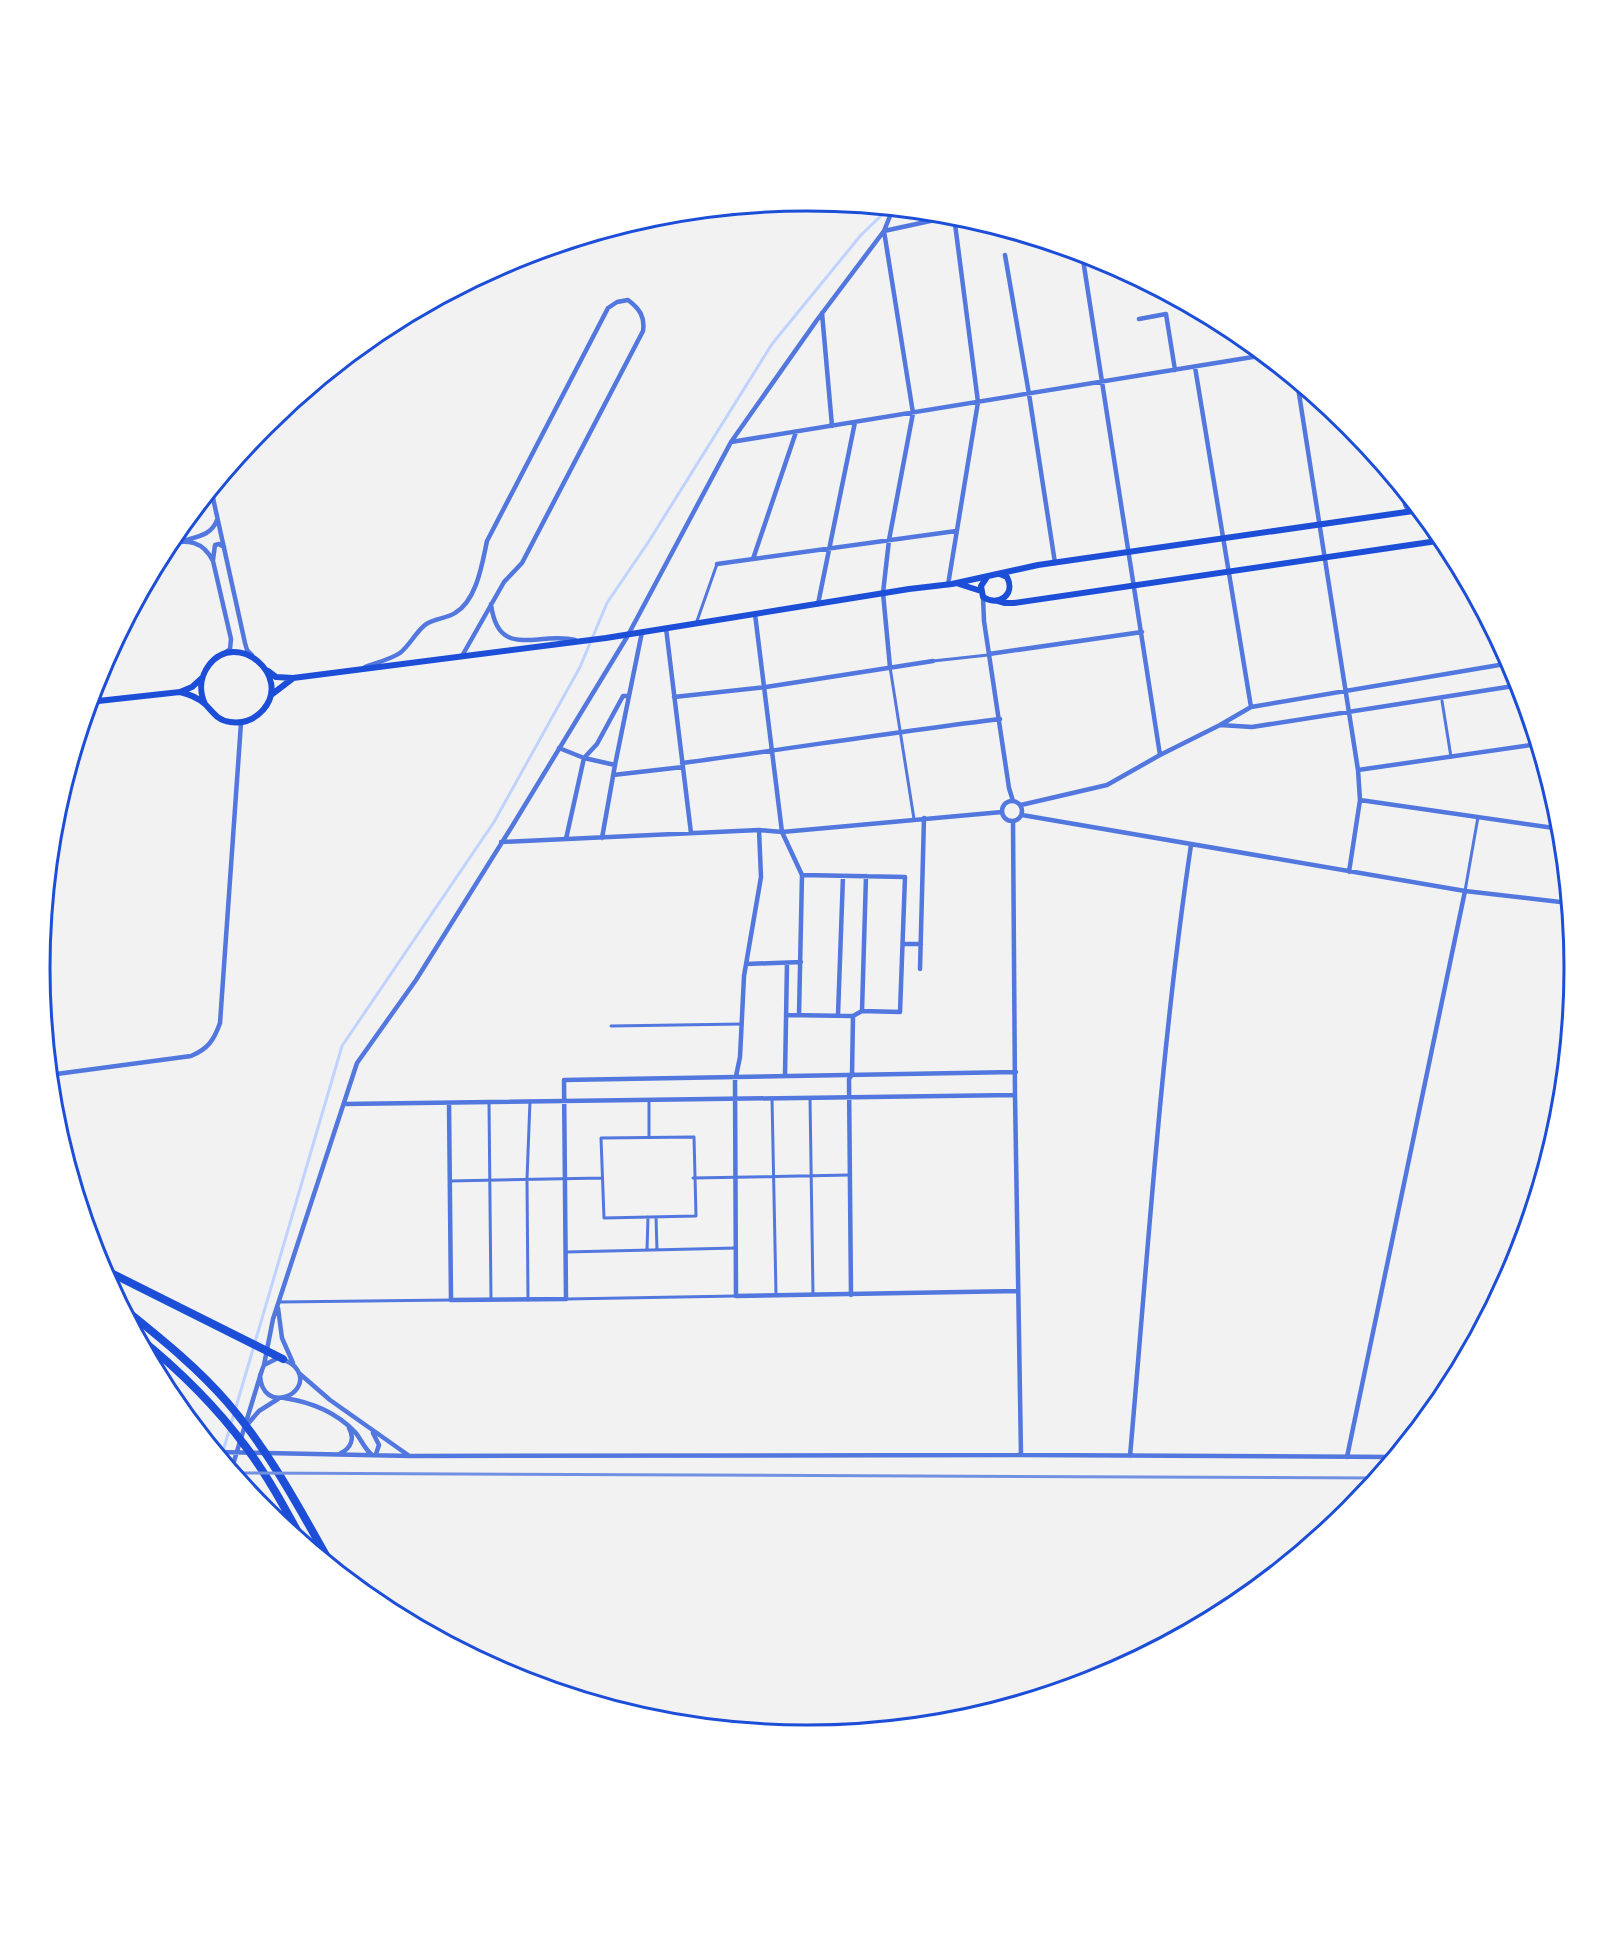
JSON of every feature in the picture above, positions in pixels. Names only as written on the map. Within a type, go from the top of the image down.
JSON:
[{"type":"highway","points":[[115,1275],[263,1351],[284,1359]]},
{"type":"highway","points":[[136,1319],[216,1390],[262,1448],[322,1549]]},
{"type":"highway","points":[[152,1349],[208,1400],[235,1432],[261,1468],[293,1524]]},
{"type":"main road","points":[[950,585],[993,574],[1054,563],[1411,511]]},
{"type":"main road","points":[[99,701],[180,692],[192,687],[212,662],[235,652],[255,657],[276,677],[293,678],[629,634],[883,593],[962,585],[982,594],[988,600],[1014,603],[1433,542]]},
{"type":"main road","points":[[982,594],[982,583],[993,574]]},
{"type":"main road","points":[[993,574],[1007,577],[1010,583],[1007,596],[998,601]]},
{"type":"main road","points":[[180,692],[193,696],[224,721],[241,723],[258,716],[267,706],[271,695],[268,671]]},
{"type":"main road","points":[[202,677],[202,695],[205,704]]},
{"type":"main road","points":[[271,695],[293,678]]},
{"type":"street","points":[[234,1463],[264,1365],[263,1351],[357,1063],[416,980],[629,634],[732,442],[822,313],[884,231],[890,215]]},
{"type":"street","points":[[884,231],[930,221]]},
{"type":"street","points":[[950,585],[956,531],[978,402],[957,226]]},
{"type":"street","points":[[884,231],[913,413],[889,540],[883,593],[890,667],[914,819]]},
{"type":"street","points":[[1005,255],[1029,394],[1054,563]]},
{"type":"street","points":[[1084,263],[1161,755]]},
{"type":"street","points":[[357,669],[398,654],[424,626],[435,619],[458,611],[466,602],[481,568],[487,541],[608,308],[617,302],[628,300],[638,308],[644,321],[642,331],[522,562],[504,582],[462,656]]},
{"type":"street","points":[[822,313],[832,426]]},
{"type":"street","points":[[1139,320],[1166,314],[1175,370]]},
{"type":"street","points":[[732,442],[1252,357]]},
{"type":"street","points":[[1195,367],[1251,707]]},
{"type":"street","points":[[1298,391],[1358,770],[1360,800],[1349,872]]},
{"type":"street","points":[[818,604],[855,422]]},
{"type":"street","points":[[753,559],[796,432]]},
{"type":"street","points":[[213,498],[244,643],[247,651],[255,657]]},
{"type":"street","points":[[1405,503],[1408,512]]},
{"type":"street","points":[[181,541],[205,535],[216,523],[217,514]]},
{"type":"street","points":[[697,623],[717,564],[956,531]]},
{"type":"street","points":[[181,541],[186,540],[200,544],[210,554],[213,561],[231,644],[230,649],[219,657]]},
{"type":"street","points":[[213,561],[215,545],[219,544],[224,547]]},
{"type":"street","points":[[982,594],[1009,788],[1013,801],[1021,806],[1107,785],[1251,707],[1501,665]]},
{"type":"street","points":[[491,604],[493,621],[506,636],[518,640],[557,638],[578,641]]},
{"type":"street","points":[[755,614],[766,687],[782,832],[802,875],[799,1016]]},
{"type":"street","points":[[666,628],[691,833]]},
{"type":"street","points":[[602,837],[642,632]]},
{"type":"street","points":[[674,697],[766,687],[890,667],[1142,632]]},
{"type":"street","points":[[1220,725],[1252,728],[1510,687]]},
{"type":"street","points":[[566,839],[584,758],[597,744],[623,696],[629,696]]},
{"type":"street","points":[[1442,701],[1451,757]]},
{"type":"street","points":[[613,775],[900,731],[1000,719]]},
{"type":"street","points":[[57,1074],[191,1056],[204,1051],[215,1039],[220,1023],[241,723]]},
{"type":"street","points":[[1358,770],[1530,745]]},
{"type":"street","points":[[559,748],[584,758],[615,765]]},
{"type":"street","points":[[1360,800],[1551,828]]},
{"type":"street","points":[[1013,801],[1004,804],[1002,813],[1006,819],[1014,822]]},
{"type":"street","points":[[1021,806],[1022,815]]},
{"type":"street","points":[[501,842],[759,830],[782,832],[1002,813]]},
{"type":"street","points":[[1021,1455],[1015,1095],[1014,822],[1022,815]]},
{"type":"street","points":[[1022,815],[1464,891],[1561,902]]},
{"type":"street","points":[[1347,1457],[1478,817]]},
{"type":"street","points":[[920,969],[924,818]]},
{"type":"street","points":[[736,1296],[734,1099],[740,1057],[746,964],[761,877],[759,830]]},
{"type":"street","points":[[1130,1456],[1179,924],[1191,845]]},
{"type":"street","points":[[786,1016],[853,1016],[862,1011],[900,1012],[905,877],[802,875]]},
{"type":"street","points":[[838,1016],[843,876]]},
{"type":"street","points":[[862,1011],[866,876]]},
{"type":"street","points":[[903,944],[921,944]]},
{"type":"street","points":[[746,964],[801,962]]},
{"type":"street","points":[[785,1076],[787,963]]},
{"type":"street","points":[[851,1295],[849,1079],[852,1075],[853,1016]]},
{"type":"street","points":[[611,1026],[742,1024]]},
{"type":"street","points":[[566,1299],[564,1080],[1016,1072]]},
{"type":"street","points":[[344,1104],[1015,1095]]},
{"type":"street","points":[[772,1098],[777,1295]]},
{"type":"street","points":[[810,1098],[813,1295]]},
{"type":"street","points":[[649,1137],[650,1100]]},
{"type":"street","points":[[528,1300],[526,1179],[530,1101]]},
{"type":"street","points":[[489,1102],[491,1300]]},
{"type":"street","points":[[449,1103],[451,1300]]},
{"type":"street","points":[[694,1137],[693,1178],[696,1216],[604,1218],[602,1178],[601,1138],[694,1137]]},
{"type":"street","points":[[693,1178],[850,1175]]},
{"type":"street","points":[[450,1181],[602,1178]]},
{"type":"street","points":[[647,1250],[648,1217]]},
{"type":"street","points":[[656,1217],[657,1250]]},
{"type":"street","points":[[565,1252],[736,1248]]},
{"type":"street","points":[[278,1303],[1018,1291]]},
{"type":"street","points":[[278,1303],[282,1338],[299,1374],[369,1429],[411,1456]]},
{"type":"street","points":[[264,1365],[273,1359],[284,1359],[294,1365]]},
{"type":"street","points":[[244,1428],[259,1411],[295,1391],[299,1374]]},
{"type":"street","points":[[260,1375],[264,1391],[273,1398],[301,1400],[317,1405],[356,1433],[365,1448],[373,1455]]},
{"type":"street","points":[[336,1454],[346,1450],[351,1443],[352,1435],[347,1426]]},
{"type":"street","points":[[369,1429],[380,1445],[378,1452],[373,1455]]},
{"type":"street","points":[[225,1452],[411,1456],[1385,1457]]},
{"type":"waterway","points":[[223,1450],[342,1046],[494,822],[580,667],[607,603],[649,541],[772,344],[861,235],[882,215]]},
{"type":"railway","points":[[243,1473],[1367,1478]]}]
